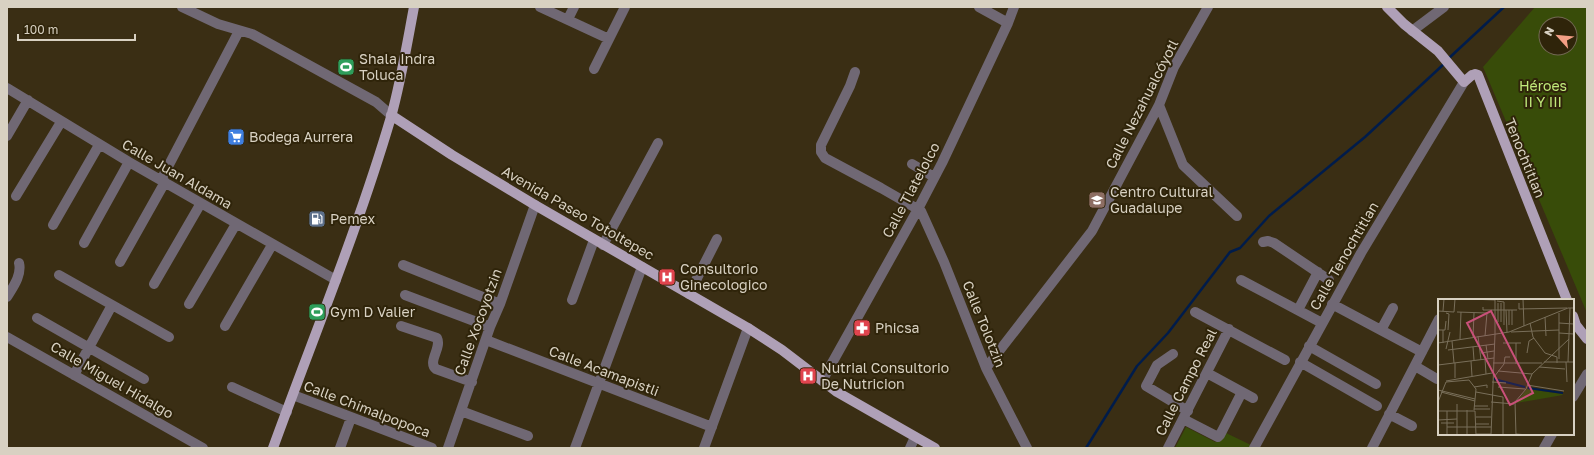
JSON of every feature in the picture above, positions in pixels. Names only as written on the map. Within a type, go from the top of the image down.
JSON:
[{"type":"main road","points":[[273,448],[336,280],[391,115],[403,65],[414,7]]},
{"type":"main road","name":"Tenochtitlan","points":[[1387,7],[1412,31],[1442,55],[1450,64],[1470,78],[1478,75],[1567,299]]},
{"type":"main road","name":"Avenida Paseo Totoltepec","points":[[391,115],[452,155],[535,205],[748,328],[782,350],[822,381],[865,409],[935,448]]},
{"type":"main road","points":[[1574,319],[1576,325],[1587,339]]},
{"type":"street","points":[[182,7],[201,17],[239,31],[252,34],[376,102],[391,115]]},
{"type":"street","points":[[201,17],[206,7]]},
{"type":"street","points":[[540,7],[609,39]]},
{"type":"street","points":[[568,19],[574,7]]},
{"type":"street","points":[[594,69],[625,7]]},
{"type":"street","points":[[979,7],[1008,23]]},
{"type":"street","name":"Calle Tlatelolco","points":[[822,381],[918,209],[1008,23],[1014,7]]},
{"type":"street","name":"Calle Nezahualcóyotl","points":[[986,368],[1092,231],[1159,105],[1174,67],[1208,7]]},
{"type":"street","points":[[1412,31],[1444,7]]},
{"type":"street","points":[[120,262],[239,31]]},
{"type":"street","points":[[855,72],[850,86],[824,138],[821,148],[822,155],[918,209]]},
{"type":"street","name":"Calle Tenochtitlan","points":[[1254,448],[1361,253],[1470,78]]},
{"type":"street","name":"Calle Juan Aldama","points":[[7,88],[99,145],[272,245],[336,280]]},
{"type":"street","points":[[7,136],[28,100]]},
{"type":"street","points":[[1159,105],[1183,165],[1237,216]]},
{"type":"street","points":[[16,196],[61,122]]},
{"type":"street","points":[[572,300],[599,242],[658,142]]},
{"type":"street","points":[[53,225],[99,145]]},
{"type":"street","points":[[84,243],[129,162]]},
{"type":"street","points":[[912,164],[934,177]]},
{"type":"street","points":[[154,284],[201,203]]},
{"type":"street","name":"Calle Xocoyotzin","points":[[448,448],[490,327],[500,304],[535,205]]},
{"type":"street","name":"Calle Tolotzin","points":[[918,209],[922,213],[944,262],[986,368],[1027,448]]},
{"type":"street","points":[[189,304],[236,224]]},
{"type":"street","points":[[689,294],[716,239]]},
{"type":"street","points":[[1263,242],[1274,243],[1329,280]]},
{"type":"street","points":[[225,326],[272,245]]},
{"type":"street","points":[[7,297],[18,278],[20,271],[19,263]]},
{"type":"street","points":[[403,265],[500,304]]},
{"type":"street","points":[[575,448],[642,267]]},
{"type":"street","points":[[1298,310],[1318,272]]},
{"type":"street","points":[[59,275],[169,337]]},
{"type":"street","points":[[1241,280],[1322,323]]},
{"type":"street","points":[[405,295],[490,327]]},
{"type":"street","points":[[1332,304],[1422,352]]},
{"type":"street","points":[[74,375],[112,306]]},
{"type":"street","points":[[1381,330],[1393,308]]},
{"type":"street","points":[[1195,312],[1285,360]]},
{"type":"street","points":[[37,318],[144,379]]},
{"type":"street","points":[[1372,448],[1438,323]]},
{"type":"street","points":[[401,326],[437,338],[438,346],[433,367],[472,382]]},
{"type":"street","points":[[704,448],[748,328]]},
{"type":"street","name":"Calle Campo Real","points":[[1168,448],[1229,329]]},
{"type":"street","name":"Calle Miguel Hidalgo","points":[[7,337],[203,448]]},
{"type":"street","name":"Calle Acamapistli","points":[[486,340],[712,427]]},
{"type":"street","points":[[1309,346],[1376,384]]},
{"type":"street","points":[[1173,354],[1157,365],[1146,386],[1218,436],[1220,435],[1242,392]]},
{"type":"street","points":[[1300,362],[1377,406]]},
{"type":"street","points":[[1415,366],[1438,379]]},
{"type":"street","points":[[1207,373],[1253,398]]},
{"type":"street","points":[[1574,395],[1586,374]]},
{"type":"street","points":[[232,387],[286,412]]},
{"type":"street","name":"Calle Chimalpopoca","points":[[293,396],[432,448]]},
{"type":"street","points":[[461,411],[528,436]]},
{"type":"street","points":[[1389,414],[1412,426]]},
{"type":"street","points":[[340,448],[351,418]]},
{"type":"street","points":[[1544,448],[1551,435]]},
{"type":"street","points":[[910,448],[915,437]]},
{"type":"green space","name":"Héroes II Y III","points":[[1535,7],[1587,7],[1587,313],[1483,67]]},
{"type":"green space","points":[[1186,427],[1215,442],[1221,440],[1226,433],[1251,445],[1249,448],[1175,448]]},
{"type":"waterway","points":[[1448,59],[1504,7]]},
{"type":"waterway","points":[[1086,448],[1137,366],[1168,333],[1230,252],[1240,248],[1269,216],[1365,137],[1445,63]]},
{"type":"place","name":"Shala Indra Toluca","points":[[346,67]]},
{"type":"place","name":"Bodega Aurrera","points":[[236,137]]},
{"type":"place","name":"Centro Cultural Guadalupe","points":[[1097,200]]},
{"type":"place","name":"Pemex","points":[[317,219]]},
{"type":"place","name":"Consultorio Ginecologico","points":[[667,277]]},
{"type":"place","name":"Gym D Valier","points":[[317,312]]},
{"type":"place","name":"Phicsa","points":[[862,328]]},
{"type":"place","name":"Nutrial Consultorio De Nutricion","points":[[808,376]]}]
